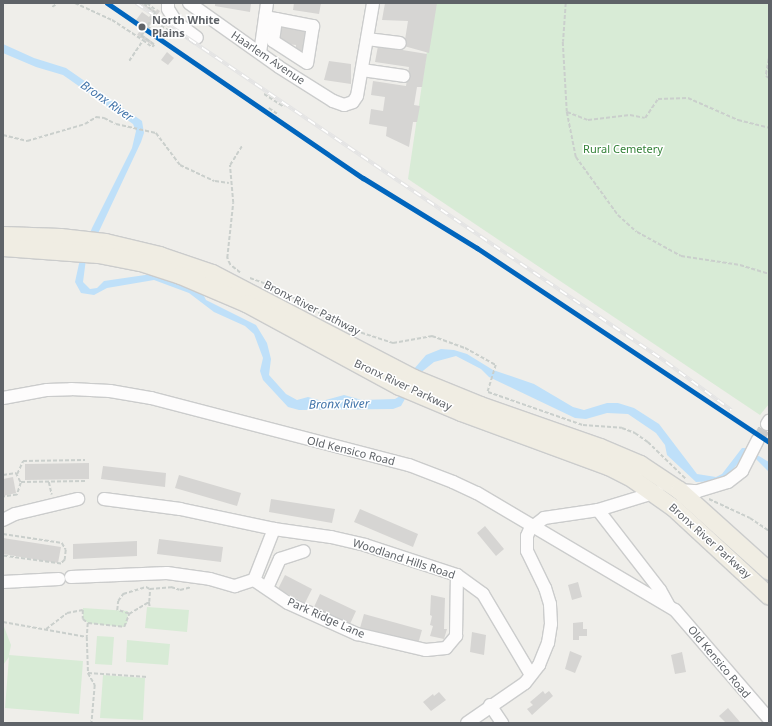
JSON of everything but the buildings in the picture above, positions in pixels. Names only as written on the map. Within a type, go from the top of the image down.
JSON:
[{"type":"highway","name":"Bronx River Parkway","points":[[3,235],[101,248],[207,285],[402,380],[582,454],[621,472],[653,492],[697,526],[769,596]]},
{"type":"highway","name":"Bronx River Parkway","points":[[3,247],[76,245]]},
{"type":"highway","name":"Bronx River Parkway","points":[[420,388],[493,410],[614,452],[684,487],[769,571]]},
{"type":"street","points":[[168,3],[168,9],[176,22],[197,38]]},
{"type":"street","name":"Haarlem Avenue","points":[[189,3],[260,53],[333,101],[350,104],[357,96],[362,70]]},
{"type":"street","points":[[260,53],[270,18],[267,3]]},
{"type":"street","points":[[373,3],[362,70],[404,76]]},
{"type":"street","points":[[367,39],[400,43]]},
{"type":"street","name":"Old Kensico Road","points":[[3,398],[46,390],[71,389],[110,391],[151,398],[409,465],[477,492],[680,614],[769,719]]},
{"type":"street","points":[[467,723],[490,705],[517,690],[531,675],[546,649],[551,617],[548,596],[526,548],[526,536],[532,526],[544,518],[598,510],[653,492],[684,487],[698,491],[728,482],[737,476],[756,444]]},
{"type":"street","points":[[3,520],[15,514],[54,503],[78,499]]},
{"type":"street","name":"Woodland Hills Road","points":[[104,500],[180,509],[274,529],[365,545],[457,575],[483,594],[531,675]]},
{"type":"street","name":"Old Kensico Road","points":[[598,510],[660,590],[669,606]]},
{"type":"street","points":[[3,582],[167,574],[197,576],[235,586],[254,580],[274,529]]},
{"type":"street","points":[[264,556],[280,559],[304,551]]},
{"type":"street","points":[[267,588],[280,559]]},
{"type":"street","name":"Park Ridge Lane","points":[[254,580],[288,602],[357,634],[426,650],[446,648],[456,636],[457,575]]},
{"type":"street","points":[[490,705],[502,723]]},
{"type":"path","points":[[52,7],[58,3]]},
{"type":"path","points":[[75,3],[112,20],[152,47],[153,44],[141,36],[155,13],[143,4]]},
{"type":"path","points":[[147,3],[156,10]]},
{"type":"path","points":[[566,3],[563,42],[567,112],[576,157],[618,215],[637,232],[681,256],[740,265],[769,274]]},
{"type":"path","points":[[151,19],[171,32]]},
{"type":"path","points":[[146,26],[166,40]]},
{"type":"path","points":[[129,61],[143,40]]},
{"type":"path","points":[[769,59],[766,76],[769,78]]},
{"type":"path","points":[[264,94],[284,107]]},
{"type":"path","points":[[567,112],[588,120],[630,116],[645,118],[658,100],[688,98],[738,120],[769,128]]},
{"type":"path","points":[[269,108],[280,115]]},
{"type":"path","points":[[3,135],[27,141],[85,124],[96,117],[116,124],[153,132],[159,135],[180,165],[215,180],[229,183]]},
{"type":"path","points":[[242,146],[231,160],[229,183],[233,203],[227,258],[230,265],[242,274]]},
{"type":"path","name":"Bronx River Pathway","points":[[247,277],[277,288],[337,323]]},
{"type":"path","name":"Bronx River Pathway","points":[[341,326],[393,343],[426,336],[444,338],[496,365],[488,392],[584,426],[622,428],[635,433],[648,442],[684,487]]},
{"type":"path","points":[[17,474],[23,461],[85,460]]},
{"type":"path","points":[[3,475],[17,474]]},
{"type":"path","points":[[3,498],[18,495],[21,482],[17,474]]},
{"type":"path","points":[[21,482],[85,481]]},
{"type":"path","points":[[49,482],[54,503]]},
{"type":"path","points":[[707,499],[744,515],[769,531]]},
{"type":"path","points":[[3,534],[62,543],[66,550],[65,560],[61,564],[3,556]]},
{"type":"path","points":[[129,614],[117,610],[118,601],[123,594],[146,587],[150,589],[171,587],[180,590],[190,589],[195,584],[197,576]]},
{"type":"path","points":[[150,589],[150,607]]},
{"type":"path","points":[[46,629],[55,620],[78,610],[83,610],[83,619],[88,623],[124,627],[129,614],[149,602]]},
{"type":"path","points":[[3,622],[88,637]]},
{"type":"path","points":[[88,623],[88,673],[95,686],[92,723]]},
{"type":"path","points":[[88,673],[148,677]]},
{"type":"green space","name":"Rural Cemetery","points":[[434,3],[769,3],[769,404],[760,415],[408,179]]},
{"type":"green space","points":[[147,607],[189,610],[187,632],[145,628]]},
{"type":"green space","points":[[83,608],[128,611],[127,623],[124,627],[88,623],[83,619]]},
{"type":"green space","points":[[3,624],[11,645],[9,655],[83,661],[79,714],[5,708],[9,657],[3,665]]},
{"type":"green space","points":[[97,636],[114,637],[112,665],[95,664]]},
{"type":"green space","points":[[127,640],[170,644],[168,665],[126,662]]},
{"type":"green space","points":[[103,675],[145,678],[143,720],[100,718]]},
{"type":"water","name":"Bronx River","points":[[3,44],[34,58],[66,68],[142,121],[144,133],[141,142],[86,259],[83,282],[90,289],[97,288],[104,281],[152,274],[179,282],[203,294],[206,300],[256,325],[267,343],[271,359],[269,375],[286,394],[297,400],[308,397],[322,401],[344,395],[362,400],[395,399],[400,396],[414,369],[426,355],[441,349],[454,350],[467,354],[493,370],[534,384],[573,407],[584,410],[607,403],[618,403],[634,408],[659,424],[697,474],[716,477],[722,474],[742,448],[745,448],[769,462],[769,472],[755,458],[744,456],[730,473],[718,481],[696,482],[667,455],[665,445],[656,433],[628,414],[607,413],[586,419],[575,418],[489,377],[481,369],[456,356],[434,362],[419,374],[401,406],[393,409],[299,410],[288,407],[263,380],[260,371],[263,358],[254,334],[245,326],[214,312],[189,293],[154,280],[107,288],[94,295],[81,293],[75,282],[80,259],[92,228],[132,148],[136,131],[133,124],[63,75],[36,67],[3,53]]},
{"type":"tunnel","points":[[758,440],[767,424]]},
{"type":"railway","points":[[136,3],[666,362],[731,410]]},
{"type":"transit line","points":[[107,3],[363,178],[477,248],[769,442]]},
{"type":"place","name":"North White Plains","points":[[142,27]]}]
